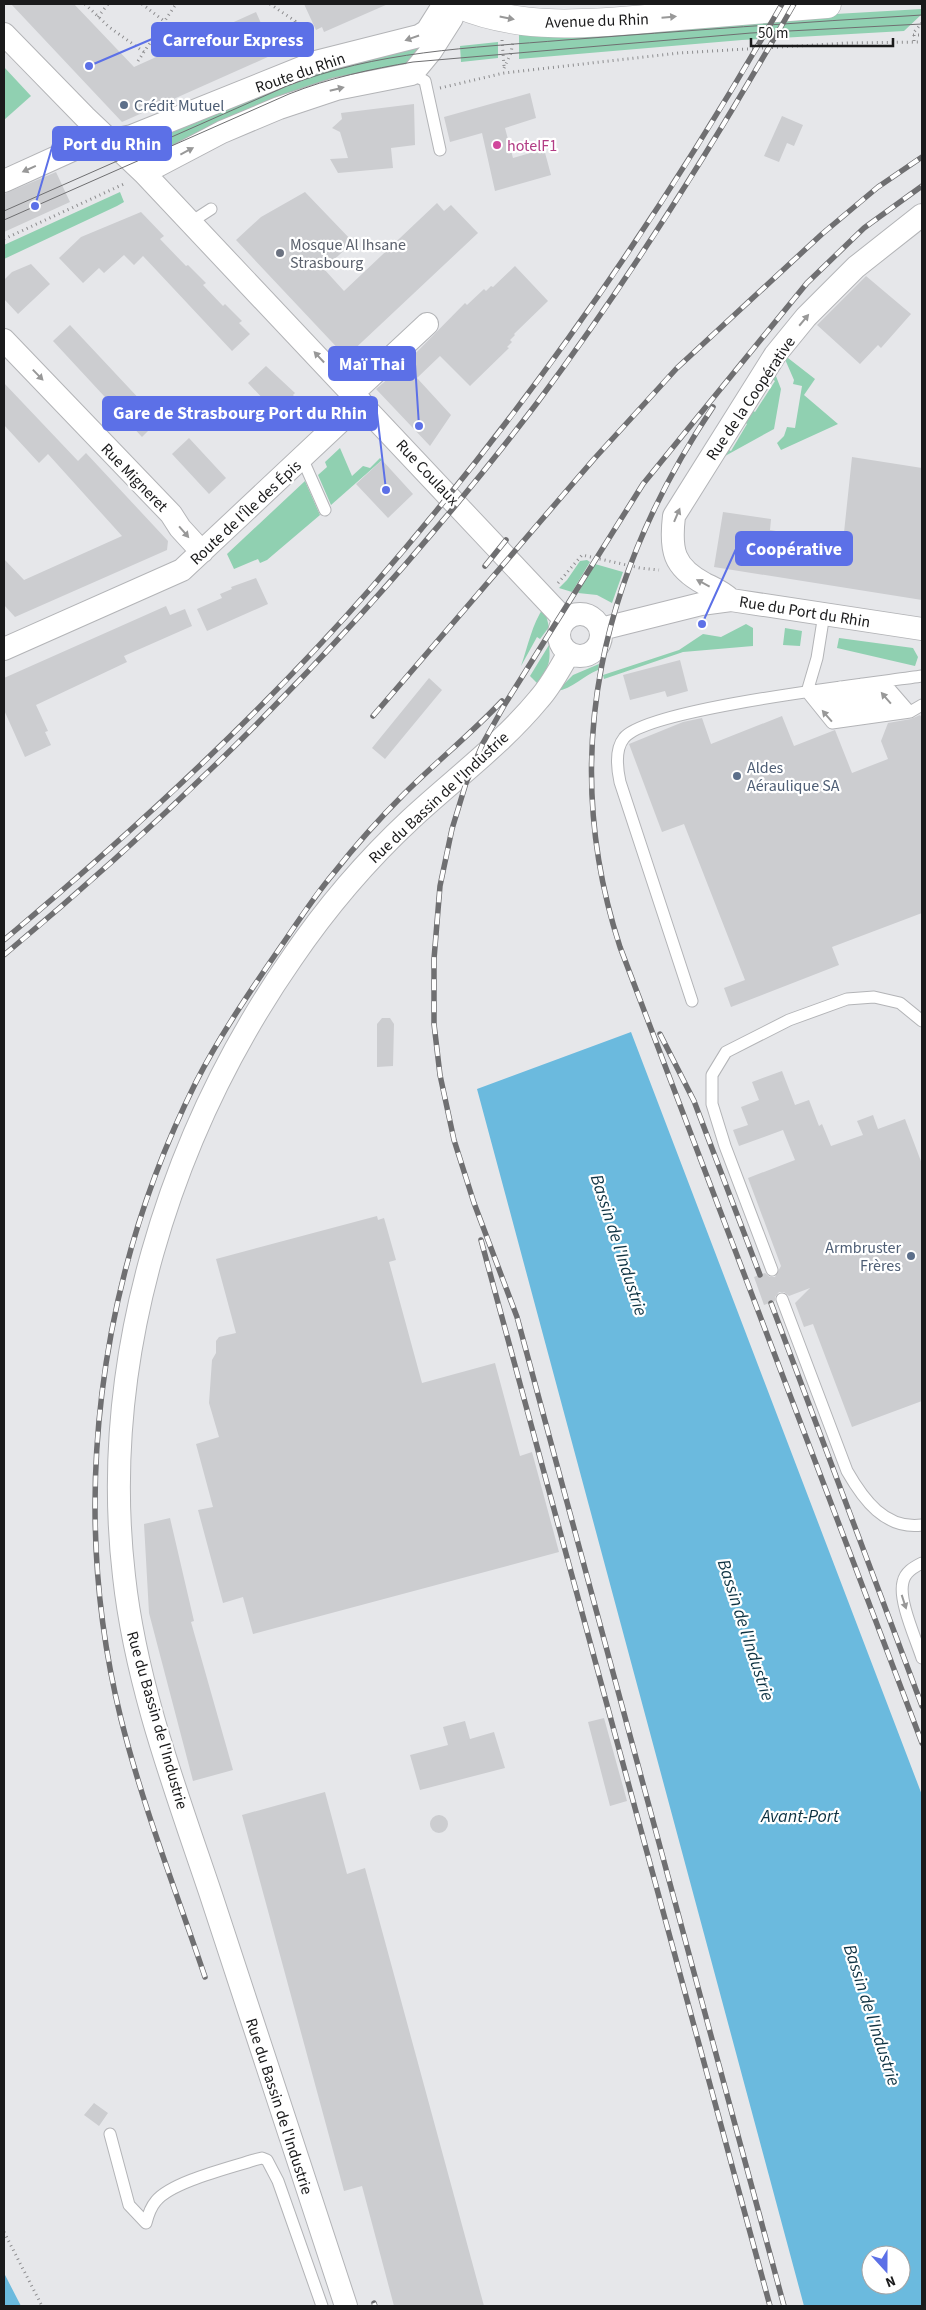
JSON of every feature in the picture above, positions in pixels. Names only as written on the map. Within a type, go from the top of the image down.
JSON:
[{"type":"main road","name":"Avenue du Rhin","points":[[456,4],[516,20],[567,23],[620,21],[827,4]]},
{"type":"street","points":[[412,74],[432,52],[456,4]]},
{"type":"street","name":"Route du Rhin","points":[[4,181],[79,147],[132,136],[316,62],[419,36],[456,4]]},
{"type":"street","name":"Rue Coulaux","points":[[4,34],[108,140],[135,178],[191,222],[565,620]]},
{"type":"street","name":"Route du Rhin","points":[[135,178],[222,132],[279,108],[336,89],[412,74]]},
{"type":"street","name":"Rue de la Coopérative","points":[[731,600],[722,591],[685,572],[678,561],[671,540],[674,516],[776,356],[806,317],[856,267],[922,215]]},
{"type":"street","name":"Route de l'Île des Épis","points":[[4,649],[182,570],[302,458],[426,324]]},
{"type":"street","name":"Rue Migneret","points":[[4,340],[171,514],[180,528],[202,552]]},
{"type":"street","name":"Rue du Port du Rhin","points":[[601,629],[701,604],[731,600],[922,629]]},
{"type":"street","points":[[573,614],[586,614],[597,621],[601,629],[601,642],[590,654],[581,657],[569,653],[564,649],[559,640],[560,628],[565,620],[573,614]]},
{"type":"street","name":"Rue du Bassin de l'Industrie","points":[[346,2306],[185,1817],[144,1683],[130,1620],[123,1575],[120,1526],[120,1453],[128,1373],[151,1258],[190,1142],[232,1054],[261,1006],[292,958],[328,910],[368,863],[408,822],[480,758],[541,697],[569,653]]},
{"type":"lane","points":[[412,74],[425,81],[440,150]]},
{"type":"lane","points":[[191,222],[211,209]]},
{"type":"lane","points":[[302,458],[325,510]]},
{"type":"lane","points":[[824,614],[817,658],[877,716]]},
{"type":"lane","points":[[692,1001],[620,782],[617,768],[619,751],[624,738],[635,729],[655,721],[687,713],[922,676]]},
{"type":"lane","points":[[845,687],[832,723],[877,716],[922,705]]},
{"type":"lane","points":[[845,687],[877,716]]},
{"type":"lane","points":[[845,687],[877,716]]},
{"type":"lane","points":[[772,1270],[725,1146],[712,1104],[712,1075],[726,1052],[789,1020],[848,999],[874,997],[900,1003],[922,1020]]},
{"type":"lane","points":[[782,1298],[847,1471],[860,1493],[871,1507],[892,1522],[913,1527],[922,1526]]},
{"type":"lane","points":[[922,1563],[912,1569],[903,1580],[902,1594],[922,1658]]},
{"type":"lane","points":[[110,2134],[128,2205],[146,2223],[156,2200],[176,2187],[254,2160],[262,2158],[267,2160],[278,2181],[322,2306]]},
{"type":"path","points":[[85,4],[98,17],[144,52]]},
{"type":"path","points":[[98,17],[108,4]]},
{"type":"path","points":[[142,4],[164,21]]},
{"type":"path","points":[[138,61],[176,4]]},
{"type":"path","points":[[270,4],[295,21],[304,47]]},
{"type":"path","points":[[914,41],[913,35],[922,23]]},
{"type":"path","points":[[502,31],[504,73]]},
{"type":"path","points":[[913,35],[922,35]]},
{"type":"path","points":[[428,92],[456,83],[504,73],[726,49],[922,42]]},
{"type":"path","points":[[4,239],[135,178]]},
{"type":"path","points":[[4,2232],[42,2306]]},
{"type":"green space","points":[[922,9],[922,14],[904,31],[742,40],[519,59],[519,32]]},
{"type":"green space","points":[[498,42],[498,58],[461,62],[460,46]]},
{"type":"green space","points":[[423,46],[411,67],[171,152],[155,138],[294,76]]},
{"type":"green space","points":[[4,67],[31,96],[4,120]]},
{"type":"green space","points":[[120,192],[124,202],[4,259],[4,245]]},
{"type":"green space","points":[[784,357],[815,379],[804,395],[838,424],[781,450],[777,443],[784,436],[787,427],[795,428],[802,386],[793,384],[794,380]]},
{"type":"green space","points":[[774,371],[781,389],[774,429],[716,461],[725,448],[731,451],[747,424],[742,420],[749,408],[755,412],[775,381],[769,377]]},
{"type":"green space","points":[[340,448],[352,476],[363,466],[370,468],[380,458],[382,460],[331,505],[318,475],[327,467],[325,462]]},
{"type":"green space","points":[[305,481],[320,515],[267,560],[260,563],[258,559],[234,569],[227,554]]},
{"type":"green space","points":[[587,560],[590,562],[572,592],[559,588],[580,561]]},
{"type":"green space","points":[[595,564],[623,572],[612,603],[597,595],[578,593]]},
{"type":"green space","points":[[544,607],[549,627],[540,639],[537,637],[521,666],[533,628]]},
{"type":"green space","points":[[746,624],[753,628],[753,646],[683,652],[604,679],[603,675],[679,650],[703,634],[721,637]]},
{"type":"green space","points":[[785,628],[802,631],[800,646],[783,645]]},
{"type":"green space","points":[[839,638],[913,648],[918,657],[915,666],[837,648]]},
{"type":"green space","points":[[549,645],[550,657],[548,666],[537,683],[530,676]]},
{"type":"green space","points":[[599,664],[598,670],[568,688],[557,691],[573,675]]},
{"type":"water","name":"Avant-Port","points":[[631,1032],[922,1795],[922,2306],[804,2306],[477,1089]]},
{"type":"water","points":[[4,2273],[21,2306],[4,2306]]},
{"type":"building","points":[[11,4],[74,4],[134,67],[256,12],[272,48],[268,51],[270,56],[122,122]]},
{"type":"building","points":[[304,4],[388,4],[324,32],[322,27],[316,30]]},
{"type":"building","name":"hotelF1","points":[[530,93],[536,118],[505,128],[513,158],[544,149],[551,175],[495,191],[482,133],[450,142],[444,117]]},
{"type":"building","points":[[414,104],[415,145],[391,148],[393,168],[338,173],[330,159],[348,158],[340,132],[332,128],[342,119],[341,113]]},
{"type":"building","points":[[782,116],[803,125],[794,146],[787,143],[779,162],[764,156]]},
{"type":"building","points":[[56,172],[70,202],[4,232],[4,194]]},
{"type":"building","points":[[305,192],[353,242],[324,269],[344,291],[437,203],[444,211],[451,205],[478,233],[346,357],[236,240],[261,217]]},
{"type":"building","points":[[141,212],[164,236],[160,239],[186,266],[188,265],[206,283],[203,285],[223,306],[225,304],[242,321],[239,323],[250,334],[232,351],[143,256],[134,265],[124,255],[104,273],[99,268],[83,283],[59,258],[81,237]]},
{"type":"building","points":[[31,264],[50,284],[18,314],[4,299],[4,280],[12,272]]},
{"type":"building","points":[[515,266],[548,301],[514,334],[510,340],[512,342],[507,347],[509,348],[470,386],[440,356],[417,378],[451,415],[430,446],[376,389],[404,365],[465,303],[467,305],[484,289],[486,291],[491,286],[493,287]]},
{"type":"building","points":[[866,276],[911,314],[881,348],[878,345],[860,364],[817,325]]},
{"type":"building","points":[[70,325],[159,420],[142,437],[53,341]]},
{"type":"building","points":[[266,366],[295,393],[293,395],[303,406],[285,422],[248,383]]},
{"type":"building","points":[[4,383],[78,461],[86,453],[168,541],[167,550],[15,617],[4,605],[4,559],[24,580],[122,536],[48,454],[39,463],[4,425]]},
{"type":"building","points":[[189,438],[226,478],[209,494],[172,454]]},
{"type":"building","points":[[852,457],[922,468],[922,600],[714,567],[723,512],[771,519],[770,530],[843,542]]},
{"type":"building","points":[[382,460],[413,494],[388,518],[356,484]]},
{"type":"building","points":[[256,578],[268,604],[207,631],[197,609],[222,598],[220,594],[232,589],[231,587]]},
{"type":"building","points":[[166,606],[170,615],[185,609],[192,626],[124,656],[127,662],[36,705],[48,731],[45,732],[51,745],[25,757],[4,710],[4,678]]},
{"type":"building","points":[[680,660],[688,691],[667,697],[665,691],[630,700],[623,675]]},
{"type":"building","points":[[429,678],[442,690],[385,759],[372,748]]},
{"type":"building","points":[[920,715],[922,718],[922,913],[832,947],[839,965],[731,1007],[724,988],[745,980],[684,824],[662,832],[629,744],[683,722],[702,718],[711,744],[782,716],[794,746],[835,730],[852,773],[888,759],[881,741],[888,723],[911,719]]},
{"type":"building","points":[[382,1018],[390,1018],[394,1024],[393,1066],[377,1067],[377,1024]]},
{"type":"building","points":[[782,1071],[795,1105],[809,1100],[819,1126],[822,1124],[831,1146],[863,1135],[857,1121],[873,1115],[878,1129],[905,1119],[922,1164],[922,1401],[852,1427],[813,1324],[804,1327],[795,1303],[810,1288],[789,1296],[784,1292],[779,1292],[775,1297],[775,1301],[764,1305],[754,1277],[765,1273],[770,1277],[775,1277],[781,1266],[748,1178],[795,1160],[783,1130],[739,1146],[733,1130],[748,1125],[741,1107],[759,1100],[752,1082]]},
{"type":"building","points":[[377,1216],[378,1220],[384,1218],[396,1260],[389,1262],[422,1383],[495,1363],[520,1456],[532,1452],[559,1552],[253,1634],[243,1597],[223,1603],[198,1510],[213,1507],[196,1444],[219,1437],[209,1403],[212,1360],[216,1353],[216,1341],[219,1337],[236,1333],[216,1259]]},
{"type":"building","points":[[170,1518],[194,1621],[191,1622],[233,1770],[193,1781],[149,1613],[144,1524]]},
{"type":"building","points":[[604,1718],[627,1801],[610,1806],[588,1722]]},
{"type":"building","points":[[465,1721],[470,1739],[494,1732],[505,1768],[420,1790],[410,1755],[448,1745],[443,1727]]},
{"type":"building","points":[[325,1792],[347,1874],[365,1868],[484,2306],[394,2306],[362,2186],[344,2191],[242,1815]]},
{"type":"building","points":[[439,1815],[445,1818],[448,1824],[445,1830],[439,1833],[433,1830],[430,1824],[433,1818]]},
{"type":"building","points":[[94,2103],[108,2113],[99,2126],[84,2115]]},
{"type":"tram line","points":[[4,211],[287,86],[355,65],[389,58],[459,49],[922,15]]},
{"type":"tram line","points":[[4,220],[289,94],[319,83],[366,71],[413,62],[751,33],[922,24]]},
{"type":"railway","points":[[4,940],[101,857],[241,726],[286,681],[372,587],[430,519],[486,449],[592,306],[690,157],[782,4]]},
{"type":"railway","points":[[4,955],[77,893],[218,762],[352,625],[416,553],[537,403],[606,306],[672,207],[794,4]]},
{"type":"railway","points":[[373,716],[594,459],[677,368],[822,234],[878,187],[922,157]]},
{"type":"railway","points":[[784,2306],[517,1317],[474,1203],[454,1140],[440,1075],[434,1024],[434,959],[440,886],[452,829],[466,783],[483,743],[505,704],[643,484],[807,283],[864,228],[922,186]]},
{"type":"railway","points":[[713,407],[675,469],[643,533],[619,599],[602,666],[593,735],[592,804],[601,875],[620,947],[922,1743]]},
{"type":"railway","points":[[485,566],[506,540]]},
{"type":"railway","points":[[205,1977],[139,1784],[121,1719],[105,1638],[97,1557],[96,1475],[102,1394],[115,1313],[135,1234],[162,1157],[196,1082],[234,1017],[310,903],[359,843],[404,794],[502,701]]},
{"type":"railway","points":[[660,1034],[694,1101],[760,1275]]},
{"type":"railway","points":[[481,1240],[770,2306]]},
{"type":"railway","points":[[771,1303],[922,1706]]},
{"type":"place","name":"Carrefour Express","points":[[89,66]]},
{"type":"place","name":"Crédit Mutuel","points":[[124,105]]},
{"type":"place","name":"hotelF1","points":[[497,145]]},
{"type":"place","name":"Port du Rhin","points":[[35,206]]},
{"type":"place","name":"Mosque Al Ihsane Strasbourg","points":[[280,253]]},
{"type":"place","name":"Maï Thai","points":[[419,426]]},
{"type":"place","name":"Gare de Strasbourg Port du Rhin","points":[[386,490]]},
{"type":"place","name":"Coopérative","points":[[702,624]]},
{"type":"place","name":"Aldes Aéraulique SA","points":[[737,776]]},
{"type":"place","name":"Armbruster Frères","points":[[911,1256]]},
{"type":"water label","name":"Bassin de l'Industrie","points":[[619,1245]]},
{"type":"water label","name":"Bassin de l'Industrie","points":[[746,1630]]},
{"type":"water label","name":"Bassin de l'Industrie","points":[[872,2015]]}]
